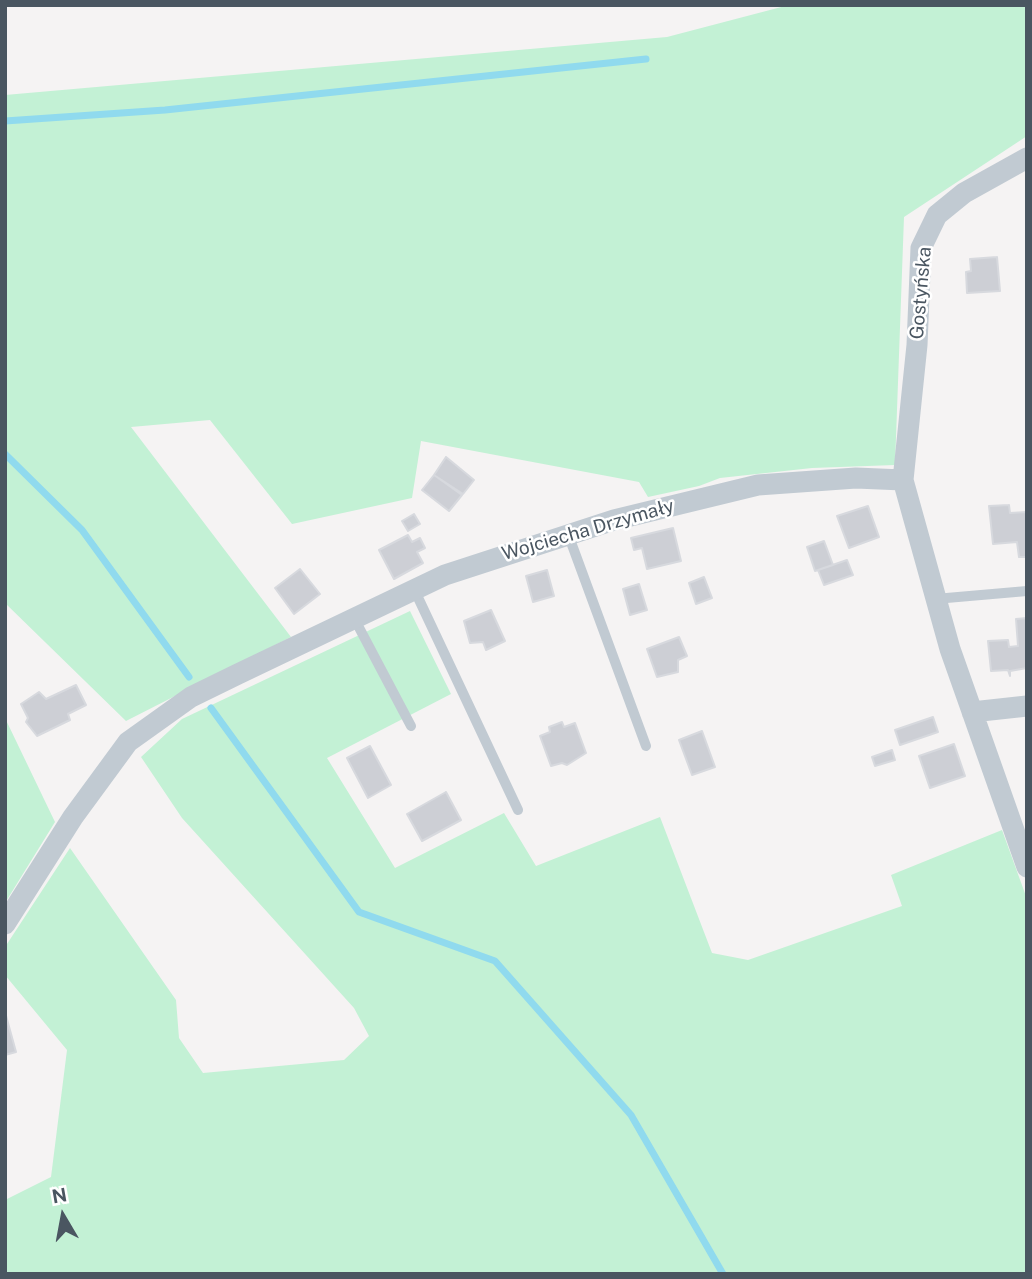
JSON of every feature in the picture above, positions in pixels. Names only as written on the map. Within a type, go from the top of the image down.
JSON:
[{"type":"street","name":"Gostyńska","points":[[904,480],[917,345],[921,248],[937,215],[964,194],[1027,158]]},
{"type":"street","name":"Wojciecha Drzymały","points":[[5,924],[73,817],[128,742],[191,697],[444,575],[568,534],[758,485],[856,478],[904,480]]},
{"type":"street","points":[[904,480],[935,599],[1027,867]]},
{"type":"street","points":[[972,712],[1027,706]]},
{"type":"lane","points":[[568,534],[646,746]]},
{"type":"lane","points":[[414,589],[518,810]]},
{"type":"lane","points":[[935,599],[1027,591]]},
{"type":"lane","points":[[355,618],[411,726]]},
{"type":"green space","points":[[789,5],[1027,5],[1027,136],[904,217],[895,465],[812,468],[720,478],[699,486],[648,497],[639,482],[421,441],[412,498],[292,524],[210,420],[131,427],[291,637],[126,721],[5,603],[5,95],[667,37]]},
{"type":"green space","points":[[410,611],[451,694],[327,758],[395,868],[504,813],[536,866],[660,817],[712,953],[748,960],[902,906],[891,875],[1002,830],[1027,899],[1027,1274],[5,1274],[5,1200],[51,1177],[67,1050],[5,975],[5,947],[70,848],[176,1000],[179,1038],[203,1073],[344,1060],[369,1036],[354,1008],[182,818],[141,757],[182,719]]},
{"type":"green space","points":[[5,718],[55,822],[5,903]]},
{"type":"building","points":[[997,257],[1000,291],[967,293],[966,272],[971,271],[970,259]]},
{"type":"building","points":[[446,457],[474,480],[463,494],[434,475]]},
{"type":"building","points":[[434,475],[462,495],[449,511],[422,490]]},
{"type":"building","points":[[1009,505],[1010,513],[1027,512],[1027,557],[1019,557],[1017,542],[993,544],[989,506]]},
{"type":"building","points":[[868,506],[879,537],[849,548],[837,516]]},
{"type":"building","points":[[414,514],[420,524],[408,531],[402,521]]},
{"type":"building","points":[[673,528],[681,561],[647,569],[642,548],[634,550],[631,538]]},
{"type":"building","points":[[408,535],[412,542],[420,538],[425,548],[417,552],[423,563],[394,579],[379,550]]},
{"type":"building","points":[[824,541],[833,565],[815,571],[807,547]]},
{"type":"building","points":[[847,560],[853,575],[824,585],[818,570]]},
{"type":"building","points":[[300,569],[320,594],[294,614],[275,588]]},
{"type":"building","points":[[547,570],[554,596],[533,602],[526,576]]},
{"type":"building","points":[[704,577],[712,598],[696,604],[689,583]]},
{"type":"building","points":[[639,584],[647,610],[630,615],[623,589]]},
{"type":"building","points":[[491,610],[505,641],[486,650],[483,642],[470,643],[464,621]]},
{"type":"building","points":[[1027,618],[1027,668],[1010,671],[1010,676],[1008,670],[991,671],[988,641],[1008,640],[1009,647],[1018,646],[1016,619]]},
{"type":"building","points":[[679,637],[687,656],[678,660],[678,672],[657,677],[647,649]]},
{"type":"building","points":[[76,685],[86,705],[68,714],[70,720],[37,736],[26,722],[28,718],[21,704],[39,692],[46,699]]},
{"type":"building","points":[[933,717],[938,732],[900,745],[895,730]]},
{"type":"building","points":[[562,722],[564,727],[575,723],[586,753],[567,765],[562,763],[551,766],[540,736],[550,732],[549,727]]},
{"type":"building","points":[[702,731],[715,767],[692,775],[679,740]]},
{"type":"building","points":[[954,744],[965,776],[930,788],[919,756]]},
{"type":"building","points":[[370,746],[391,785],[368,798],[347,758]]},
{"type":"building","points":[[892,750],[895,760],[875,766],[872,757]]},
{"type":"building","points":[[446,792],[461,820],[422,841],[407,814]]},
{"type":"building","points":[[5,1012],[16,1052],[5,1055]]},
{"type":"waterway","points":[[5,121],[165,110],[646,59]]},
{"type":"waterway","points":[[5,454],[82,530],[189,677]]},
{"type":"waterway","points":[[211,708],[359,912],[495,961],[631,1115],[723,1274]]}]
